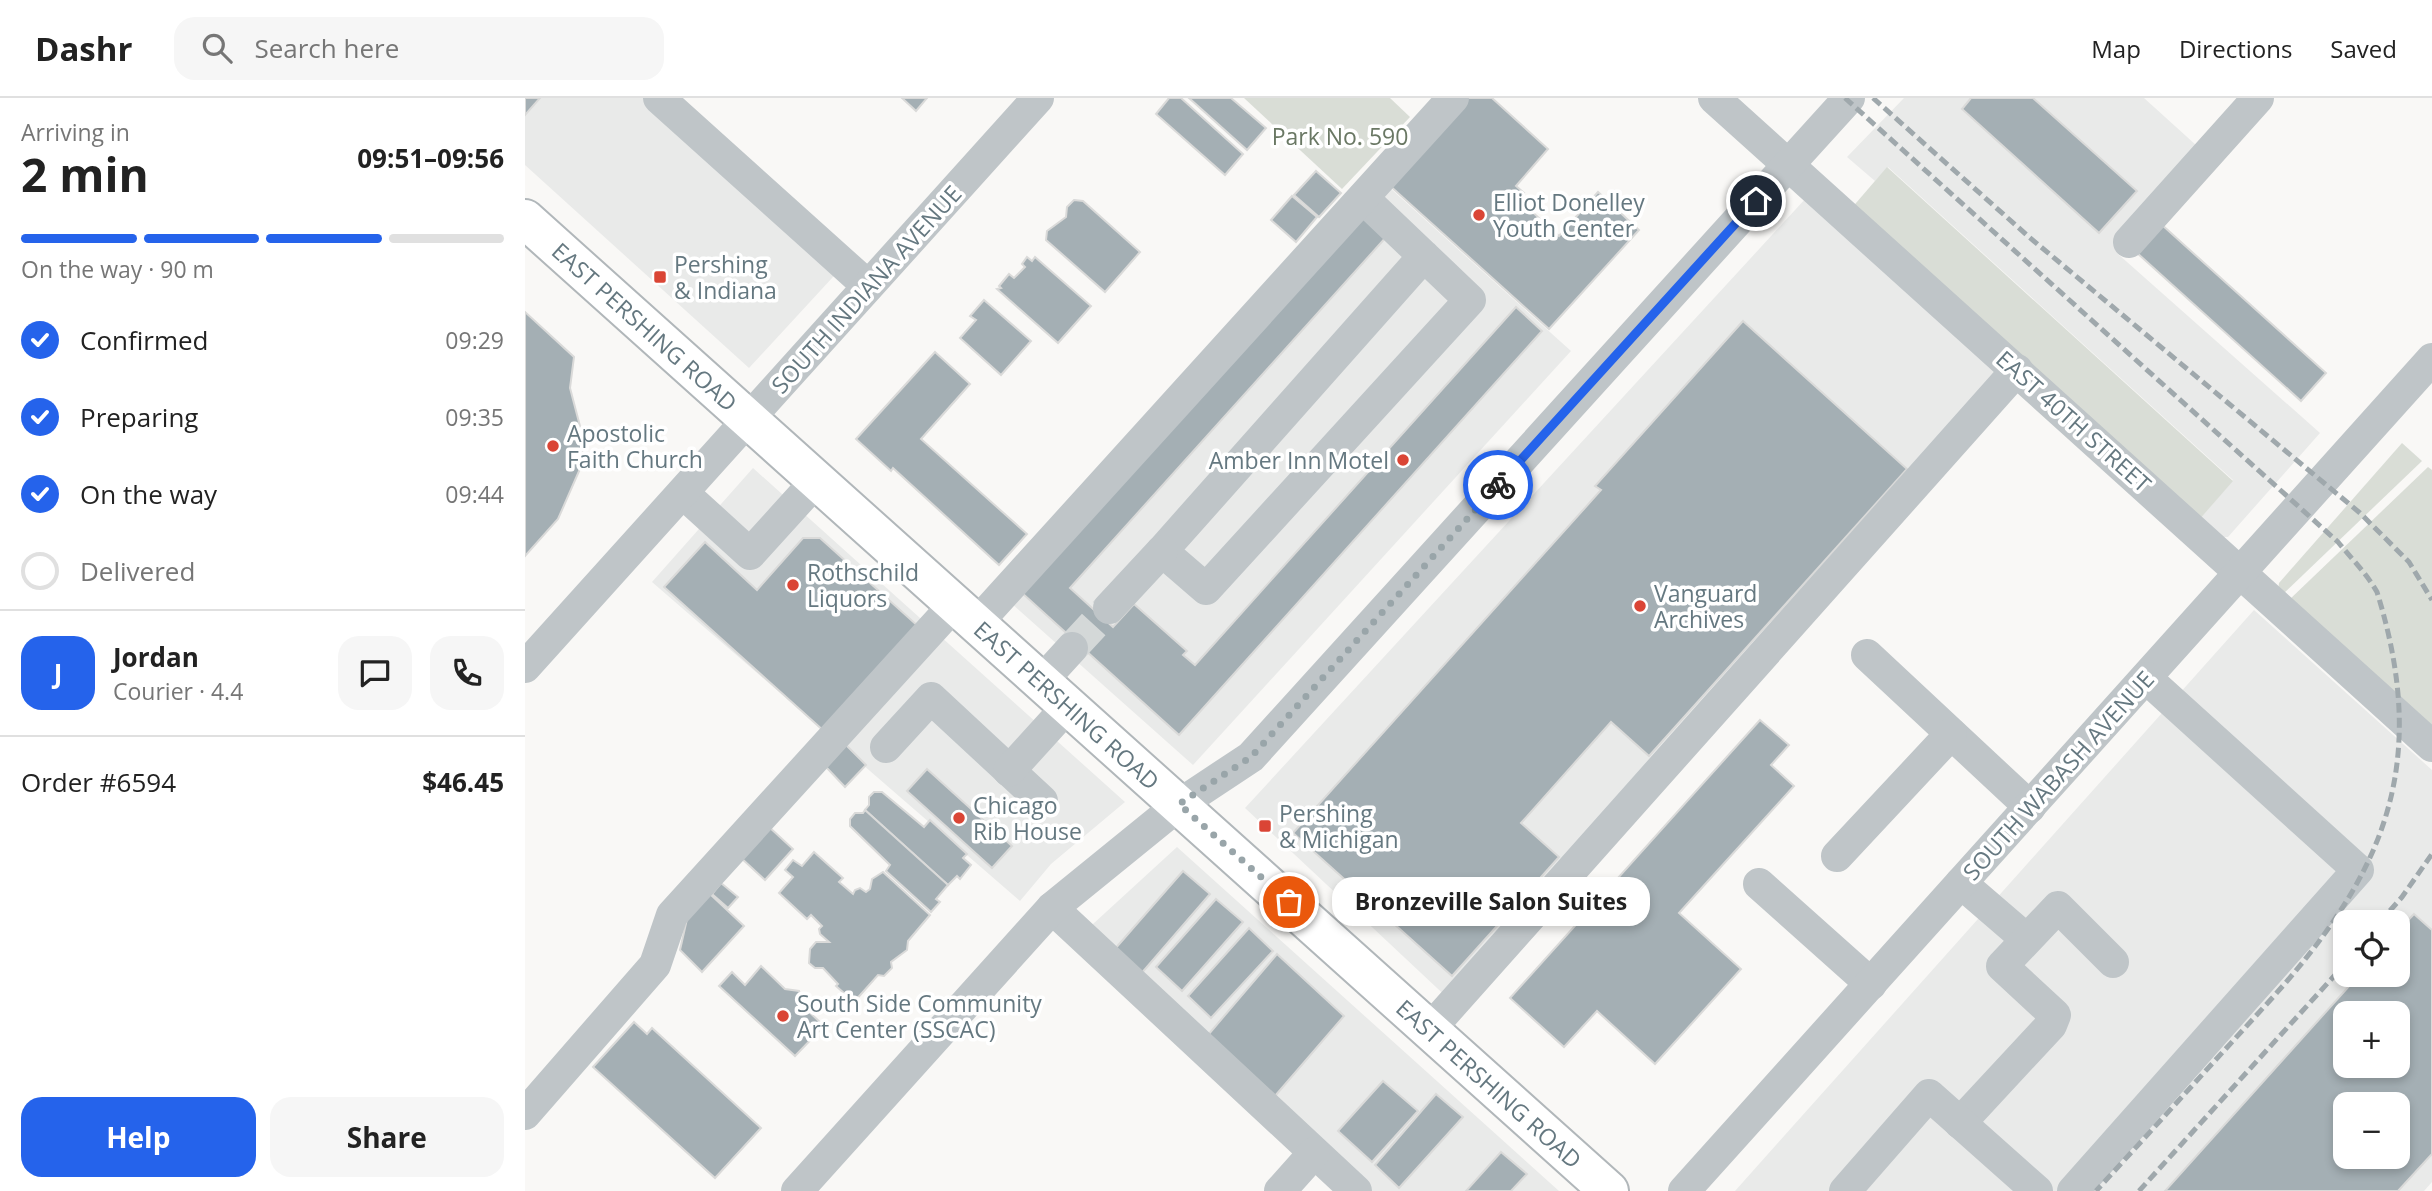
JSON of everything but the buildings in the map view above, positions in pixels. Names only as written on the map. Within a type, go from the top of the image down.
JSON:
[{"type":"main road","name":"EAST PERSHING ROAD","points":[[525,219],[1609,1191]]},
{"type":"street","points":[[659,98],[868,286]]},
{"type":"street","name":"SOUTH INDIANA AVENUE","points":[[525,667],[1038,98]]},
{"type":"street","points":[[525,1114],[655,965],[672,915],[1363,198],[1453,98]]},
{"type":"street","name":"EAST 40TH STREET","points":[[1714,98],[2432,746]]},
{"type":"street","points":[[797,1191],[1052,908],[1179,804],[1251,757],[1849,98]]},
{"type":"street","points":[[2129,242],[2257,98]]},
{"type":"street","points":[[1161,551],[1206,589],[1470,300],[1363,198]]},
{"type":"street","points":[[1109,608],[1424,256]]},
{"type":"street","name":"SOUTH WABASH AVENUE","points":[[1684,1191],[2432,359]]},
{"type":"street","points":[[1430,1029],[2017,370]]},
{"type":"street","points":[[683,493],[750,554],[817,480]]},
{"type":"street","points":[[1009,771],[1055,694],[1072,648]]},
{"type":"street","points":[[1867,655],[2030,807]]},
{"type":"street","points":[[2073,1191],[2358,870],[2146,678]]},
{"type":"street","points":[[886,747],[931,698],[1042,801]]},
{"type":"street","points":[[1837,856],[1951,734]]},
{"type":"street","points":[[1961,883],[2026,939]]},
{"type":"street","points":[[1759,884],[1871,984]]},
{"type":"street","points":[[1960,1123],[2051,1025],[2055,1015],[2001,966],[2026,939],[2058,907],[2113,962]]},
{"type":"street","points":[[1052,908],[1356,1191]]},
{"type":"street","points":[[1845,1191],[1929,1095],[2037,1191]]},
{"type":"street","points":[[1280,1191],[1314,1153]]},
{"type":"shaded area","points":[[525,98],[659,98],[844,265],[749,368],[525,165]]},
{"type":"shaded area","points":[[1904,98],[2144,98],[2207,155],[2118,254],[2320,433],[2228,537],[2219,537],[2199,520],[2233,480],[1888,167],[1875,181],[1847,157]]},
{"type":"shaded area","points":[[1380,179],[1571,351],[1193,765],[1002,595]]},
{"type":"shaded area","name":"Vanguard Archives","points":[[1807,197],[2009,380],[1453,1003],[1245,808]]},
{"type":"shaded area","points":[[753,468],[1125,802],[1051,864],[1020,901],[652,582]]},
{"type":"shaded area","points":[[2254,610],[2432,770],[2432,1182],[2424,1191],[1735,1191]]},
{"type":"shaded area","points":[[1177,847],[1559,1191],[1356,1191],[1081,935]]},
{"type":"green space","name":"Park No. 590","points":[[1244,98],[1390,98],[1410,117],[1342,189]]},
{"type":"green space","points":[[1887,167],[2233,481],[2199,520],[1850,210]]},
{"type":"green space","points":[[2402,443],[2422,461],[2282,595],[2278,590],[2279,583]]},
{"type":"green space","points":[[2428,467],[2432,470],[2432,731],[2288,601]]},
{"type":"tunnel","points":[[1072,648],[1109,608]]},
{"type":"railway","points":[[1845,98],[2338,542],[2377,592],[2393,655],[2399,713],[2397,767],[2385,818],[2366,866],[2339,913],[2305,959],[2096,1191]]},
{"type":"railway","points":[[1873,98],[2029,237],[2360,513],[2409,562],[2432,600]]},
{"type":"railway","points":[[2391,910],[2432,854]]},
{"type":"railway","points":[[2139,1191],[2333,977]]},
{"type":"way so far","points":[[1289,902],[1179,804],[1251,757],[1498,485]]},
{"type":"place","name":"Elliot Donelley Youth Center","points":[[1479,215]]},
{"type":"place","name":"Pershing & Indiana","points":[[660,277]]},
{"type":"place","name":"Apostolic Faith Church","points":[[553,446]]},
{"type":"place","name":"Amber Inn Motel","points":[[1403,460]]},
{"type":"place","name":"Rothschild Liquors","points":[[793,585]]},
{"type":"place","name":"Vanguard Archives","points":[[1640,606]]},
{"type":"place","name":"Chicago Rib House","points":[[959,818]]},
{"type":"place","name":"Pershing & Michigan","points":[[1265,826]]},
{"type":"place","name":"Bronzeville Salon Suites","points":[[1289,902]]},
{"type":"place","name":"South Side Community Art Center (SSCAC)","points":[[783,1016]]},
{"type":"route","points":[[1498,485],[1756,201]]}]
